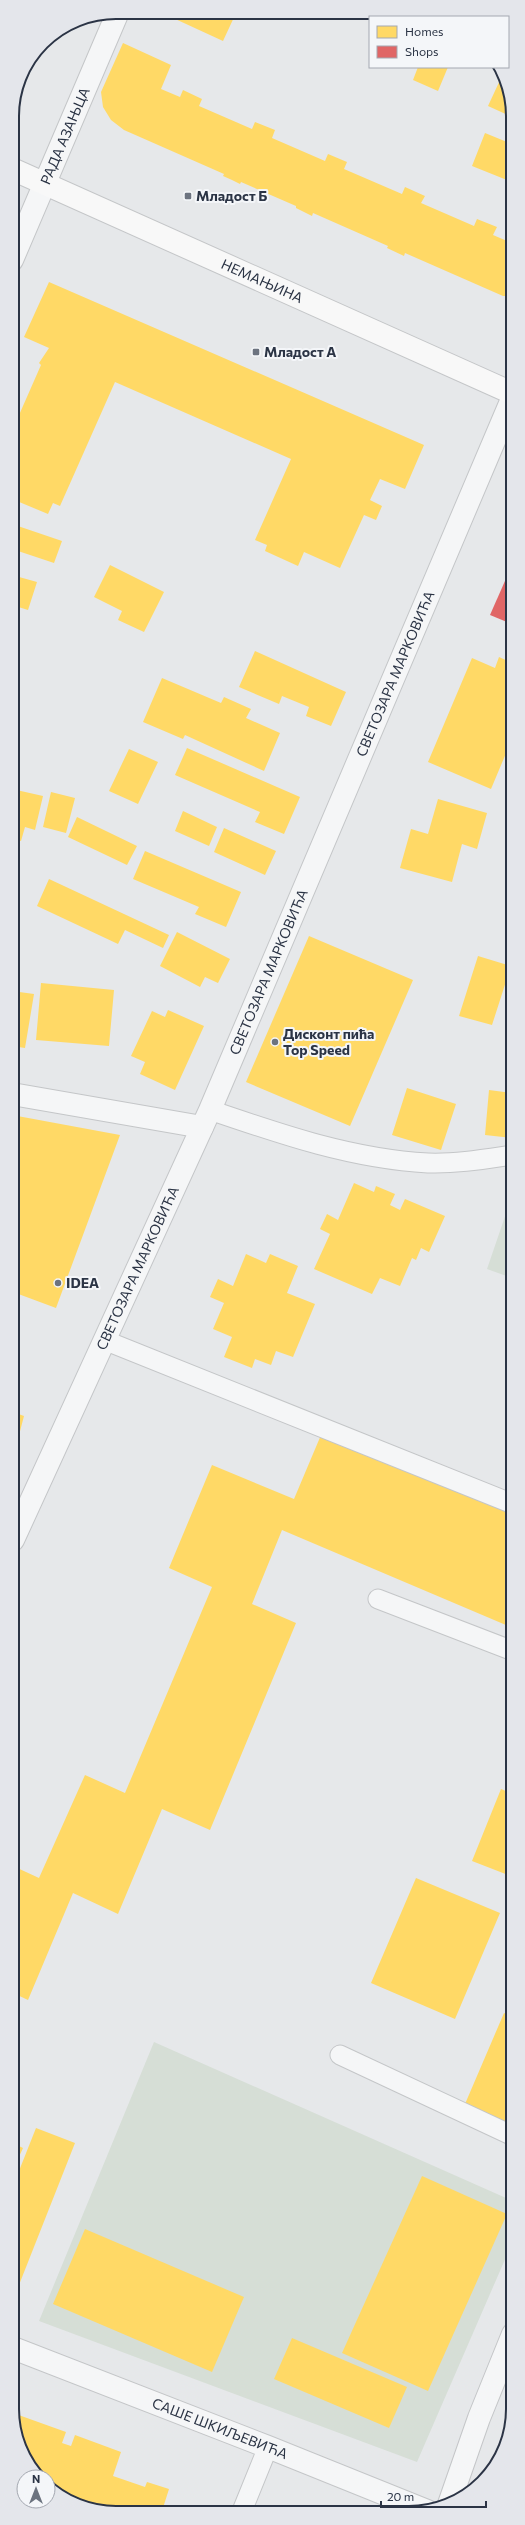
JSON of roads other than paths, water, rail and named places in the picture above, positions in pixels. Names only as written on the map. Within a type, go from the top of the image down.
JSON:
[{"type":"street","name":"РАДА АЗАЊЦА","points":[[19,243],[115,19]]},
{"type":"street","name":"НЕМАЊИНА","points":[[19,172],[506,390]]},
{"type":"street","name":"СВЕТОЗАРА МАРКОВИЋА","points":[[19,1527],[206,1118],[506,413]]},
{"type":"street","points":[[19,1095],[206,1118]]},
{"type":"street","name":"САШЕ ШКИЉЕВИЋА","points":[[19,2350],[268,2446],[414,2506]]},
{"type":"street","points":[[452,2496],[479,2418],[506,2351]]},
{"type":"lane","points":[[206,1118],[325,1147],[387,1159],[429,1163],[482,1160],[506,1156]]},
{"type":"lane","points":[[104,1340],[506,1502]]},
{"type":"lane","points":[[378,1599],[506,1648]]},
{"type":"lane","points":[[340,2055],[506,2133]]},
{"type":"lane","points":[[244,2506],[268,2446]]},
{"type":"place","name":"Младост Б","points":[[188,196]]},
{"type":"place","name":"Младост А","points":[[256,352]]},
{"type":"place","name":"Дисконт пића Top Speed","points":[[275,1042]]},
{"type":"place","name":"IDEA","points":[[58,1283]]}]
